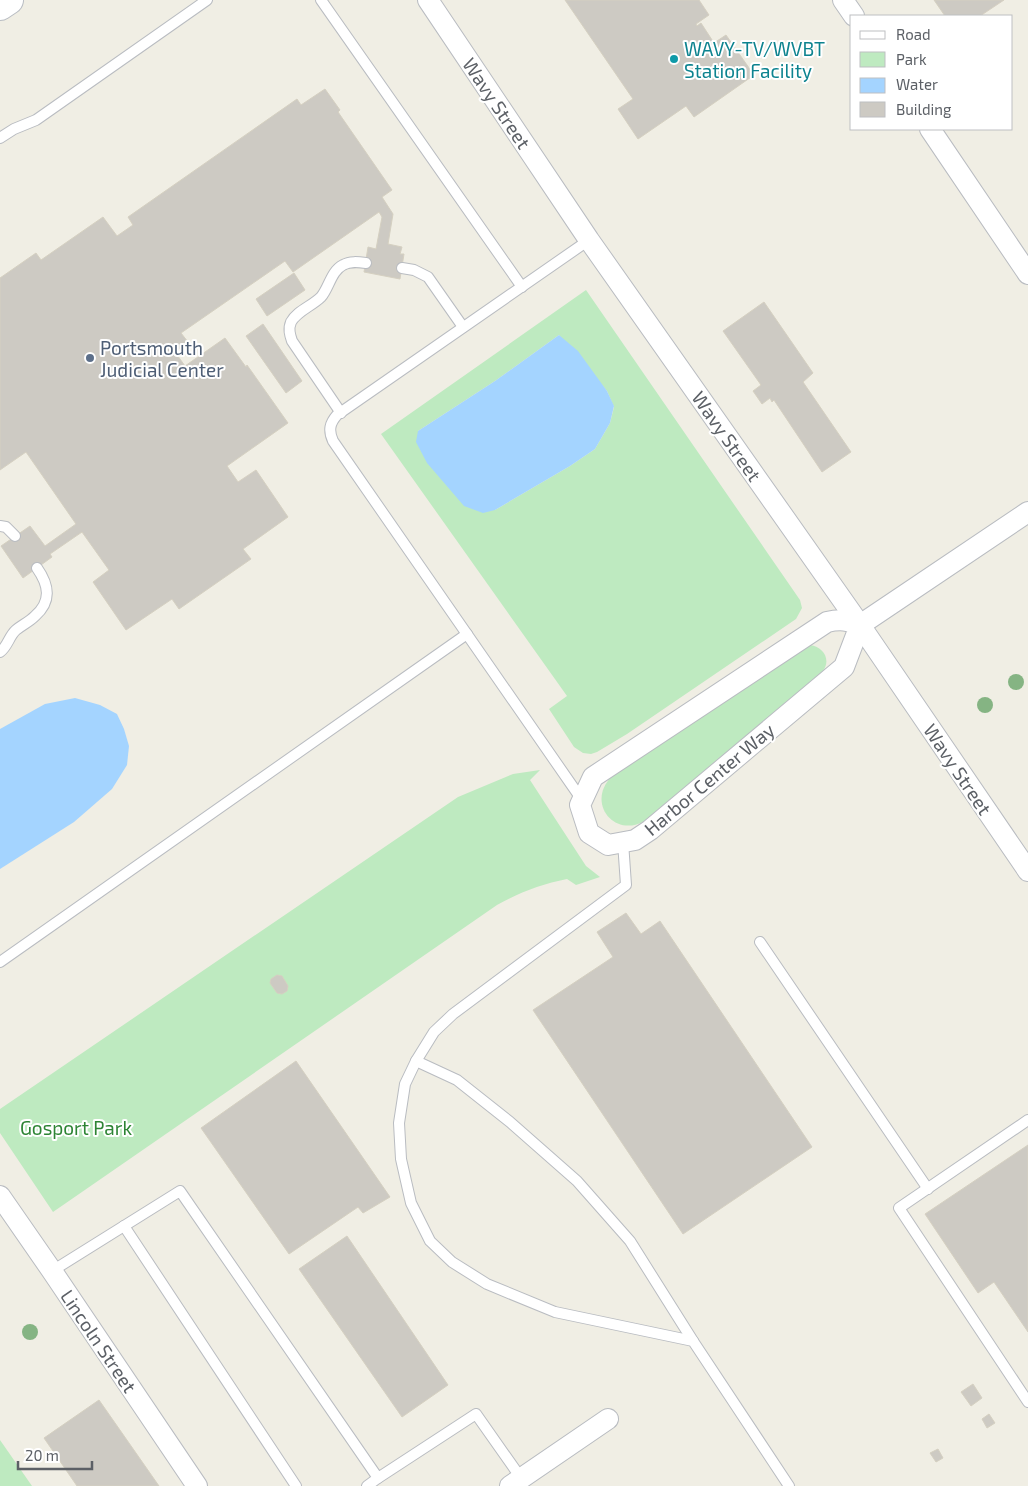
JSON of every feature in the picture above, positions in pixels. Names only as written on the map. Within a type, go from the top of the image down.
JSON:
[{"type":"main road","points":[[0,6],[8,0]]},
{"type":"street","name":"Wavy Street","points":[[428,0],[589,240],[860,625],[1028,871]]},
{"type":"street","points":[[843,0],[853,15]]},
{"type":"street","points":[[931,130],[1028,274]]},
{"type":"street","points":[[582,800],[593,777],[827,622],[848,620],[860,625],[1028,512]]},
{"type":"street","name":"Harbor Center Way","points":[[582,800],[580,805],[589,833],[608,845],[635,840],[650,830],[844,667],[860,625]]},
{"type":"street","name":"Lincoln Street","points":[[0,1196],[197,1486]]},
{"type":"street","points":[[515,1482],[608,1419]]},
{"type":"lane","points":[[0,138],[14,129],[36,120],[207,0]]},
{"type":"lane","points":[[324,1],[522,287]]},
{"type":"lane","points":[[582,800],[333,440],[330,434],[330,427],[332,420],[340,413],[589,240]]},
{"type":"lane","points":[[340,413],[292,341],[289,332],[291,323],[296,316],[322,296],[333,275],[342,265],[354,262],[366,264]]},
{"type":"lane","points":[[402,268],[414,270],[428,277],[463,327]]},
{"type":"lane","points":[[0,526],[6,527],[15,536]]},
{"type":"lane","points":[[0,652],[4,649],[14,632],[35,616],[45,605],[47,590],[37,568]]},
{"type":"lane","points":[[0,962],[467,634]]},
{"type":"lane","points":[[622,842],[626,885],[453,1014],[434,1032],[416,1061],[405,1084],[399,1123],[401,1159],[411,1203],[430,1241],[452,1262],[487,1284],[556,1312],[693,1341]]},
{"type":"lane","points":[[760,942],[928,1188]]},
{"type":"lane","points":[[416,1061],[457,1080],[510,1122],[576,1181],[630,1240],[693,1341],[789,1486]]},
{"type":"lane","points":[[1028,1120],[899,1208],[1028,1402]]},
{"type":"lane","points":[[52,1271],[180,1192],[378,1478]]},
{"type":"lane","points":[[124,1226],[296,1486]]},
{"type":"lane","points":[[367,1486],[476,1414],[515,1482]]},
{"type":"green space","points":[[586,290],[800,600],[802,608],[796,619],[627,734],[597,752],[591,754],[583,753],[574,747],[549,709],[567,696],[381,434]],"holes":[[[559,335],[607,391],[614,407],[610,423],[595,449],[495,510],[418,431],[495,381]]]},
{"type":"green space","points":[[810,645],[819,648],[825,655],[826,663],[823,671],[643,822],[622,825],[613,821],[606,814],[602,806],[602,796],[605,786],[612,776],[804,647]]},
{"type":"green space","name":"Gosport Park","points":[[540,770],[530,780],[586,866],[600,877],[576,885],[567,879],[549,883],[523,892],[497,905],[53,1212],[0,1133],[0,1109],[458,797],[513,774]]},
{"type":"green space","points":[[0,1440],[32,1486],[0,1486]]},
{"type":"water","points":[[559,335],[578,351],[607,391],[614,406],[610,423],[595,449],[495,510],[483,513],[464,506],[427,463],[416,442],[418,431],[495,381]]},
{"type":"water","points":[[75,698],[100,705],[117,714],[129,746],[127,765],[112,789],[74,822],[0,869],[0,729],[45,704]]},
{"type":"pier","points":[[975,1416],[1023,1486],[967,1486],[937,1442]]},
{"type":"building","name":"WAVY-TV/WVBT Station Facility","points":[[565,0],[699,0],[709,15],[696,24],[697,26],[701,23],[714,43],[726,35],[754,75],[694,117],[686,106],[638,139],[618,109],[633,99]]},
{"type":"building","points":[[934,0],[1004,0],[982,15],[944,15]]},
{"type":"building","name":"Portsmouth Judicial Center","points":[[325,89],[340,110],[338,112],[392,190],[382,197],[393,214],[388,244],[402,247],[400,254],[404,254],[400,279],[364,272],[368,247],[376,249],[382,217],[379,212],[293,272],[285,261],[181,333],[188,342],[175,352],[185,366],[225,338],[246,367],[247,365],[288,423],[227,466],[238,482],[256,470],[288,517],[243,549],[251,559],[179,609],[172,599],[126,630],[93,582],[109,570],[82,532],[50,554],[52,557],[23,578],[1,546],[30,526],[45,546],[76,524],[26,452],[0,470],[0,278],[36,253],[41,260],[103,217],[117,236],[133,225],[128,217],[297,99],[301,105]]},
{"type":"building","points":[[294,273],[305,290],[267,316],[256,299]]},
{"type":"building","points":[[764,302],[813,373],[803,382],[851,452],[822,472],[774,400],[772,402],[770,398],[762,404],[753,391],[761,385],[723,331]]},
{"type":"building","points":[[263,324],[302,381],[286,393],[246,336]]},
{"type":"building","points":[[626,913],[641,934],[660,921],[812,1147],[683,1234],[533,1010],[613,957],[597,932]]},
{"type":"building","points":[[277,975],[282,976],[288,986],[287,991],[282,994],[277,993],[270,983],[271,979]]},
{"type":"building","points":[[296,1061],[390,1197],[363,1213],[358,1207],[289,1254],[201,1128]]},
{"type":"building","points":[[1028,1145],[1028,1332],[994,1282],[978,1293],[925,1214]]},
{"type":"building","points":[[347,1236],[448,1385],[402,1417],[299,1269]]},
{"type":"building","points":[[973,1384],[982,1398],[971,1406],[961,1392]]},
{"type":"building","points":[[99,1400],[159,1486],[77,1486],[44,1438]]},
{"type":"building","points":[[989,1414],[995,1423],[987,1428],[982,1419]]},
{"type":"building","points":[[938,1449],[943,1458],[936,1462],[930,1453]]},
{"type":"place","name":"WAVY-TV/WVBT Station Facility","points":[[674,59]]},
{"type":"place","name":"Portsmouth Judicial Center","points":[[90,358]]}]
